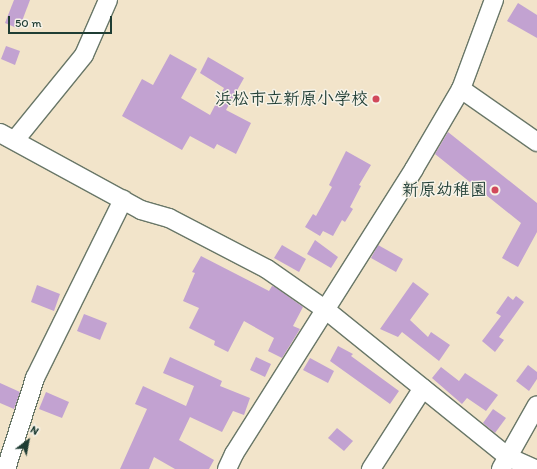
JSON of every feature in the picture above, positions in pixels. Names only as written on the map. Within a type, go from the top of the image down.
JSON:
[{"type":"street","points":[[108,0],[84,55],[7,136],[141,210],[169,218],[267,269],[326,310],[423,388],[505,463],[534,469]]},
{"type":"street","points":[[227,469],[234,454],[326,310],[461,89],[494,0]]},
{"type":"street","points":[[461,89],[537,142]]},
{"type":"street","points":[[6,469],[35,378],[123,200]]},
{"type":"street","points":[[371,469],[423,388]]},
{"type":"street","points":[[505,463],[537,405]]},
{"type":"building","points":[[14,0],[30,0],[19,29],[5,23]]},
{"type":"building","points":[[518,3],[537,15],[537,38],[507,21]]},
{"type":"building","points":[[6,46],[20,51],[15,65],[1,59]]},
{"type":"building","points":[[170,54],[197,69],[181,98],[210,115],[224,88],[200,73],[208,57],[244,78],[226,110],[251,123],[236,154],[217,144],[214,149],[190,136],[182,150],[122,116],[142,79],[153,85]]},
{"type":"building","points":[[448,132],[537,203],[537,232],[518,267],[502,258],[521,223],[435,154]]},
{"type":"building","points":[[346,151],[371,165],[359,185],[361,186],[350,207],[353,209],[345,222],[342,220],[333,236],[323,231],[320,236],[305,227],[313,214],[316,216],[332,187],[329,185]]},
{"type":"building","points":[[315,240],[338,257],[331,268],[307,254]]},
{"type":"building","points":[[282,245],[306,259],[299,272],[274,258]]},
{"type":"building","points":[[378,245],[403,259],[396,272],[371,258]]},
{"type":"building","points":[[201,256],[269,291],[272,286],[275,287],[303,307],[293,326],[300,329],[282,358],[268,351],[274,338],[244,321],[228,352],[214,345],[215,341],[189,328],[199,308],[183,301],[195,273],[192,272]]},
{"type":"building","points":[[413,282],[429,294],[410,320],[428,337],[431,332],[450,345],[439,361],[402,332],[398,337],[380,329]]},
{"type":"building","points":[[37,285],[60,294],[54,311],[31,302]]},
{"type":"building","points":[[508,296],[513,300],[516,296],[524,302],[499,337],[504,340],[495,352],[482,341],[501,316],[496,313]]},
{"type":"building","points":[[84,314],[107,323],[100,340],[77,331]]},
{"type":"building","points":[[338,346],[353,354],[351,356],[399,391],[390,404],[330,361]]},
{"type":"building","points":[[170,357],[222,381],[220,386],[250,398],[244,415],[233,411],[222,432],[190,417],[179,440],[214,460],[209,469],[175,469],[154,457],[149,469],[120,469],[147,409],[135,404],[143,386],[186,406],[194,386],[163,373]]},
{"type":"building","points":[[256,357],[271,364],[265,377],[250,370]]},
{"type":"building","points":[[310,358],[334,371],[328,383],[303,370]]},
{"type":"building","points":[[528,365],[537,372],[537,379],[529,391],[516,381]]},
{"type":"building","points":[[441,367],[459,381],[465,373],[498,395],[486,411],[467,398],[462,404],[432,378]]},
{"type":"building","points":[[0,383],[20,392],[14,409],[0,403]]},
{"type":"building","points":[[46,392],[69,402],[62,418],[39,409]]},
{"type":"building","points":[[493,409],[506,418],[495,433],[483,423]]},
{"type":"building","points":[[337,428],[353,441],[344,451],[328,438]]},
{"type":"place","name":"浜松市立新原小学校","points":[[376,99]]},
{"type":"place","name":"新原幼稚園","points":[[495,190]]}]
